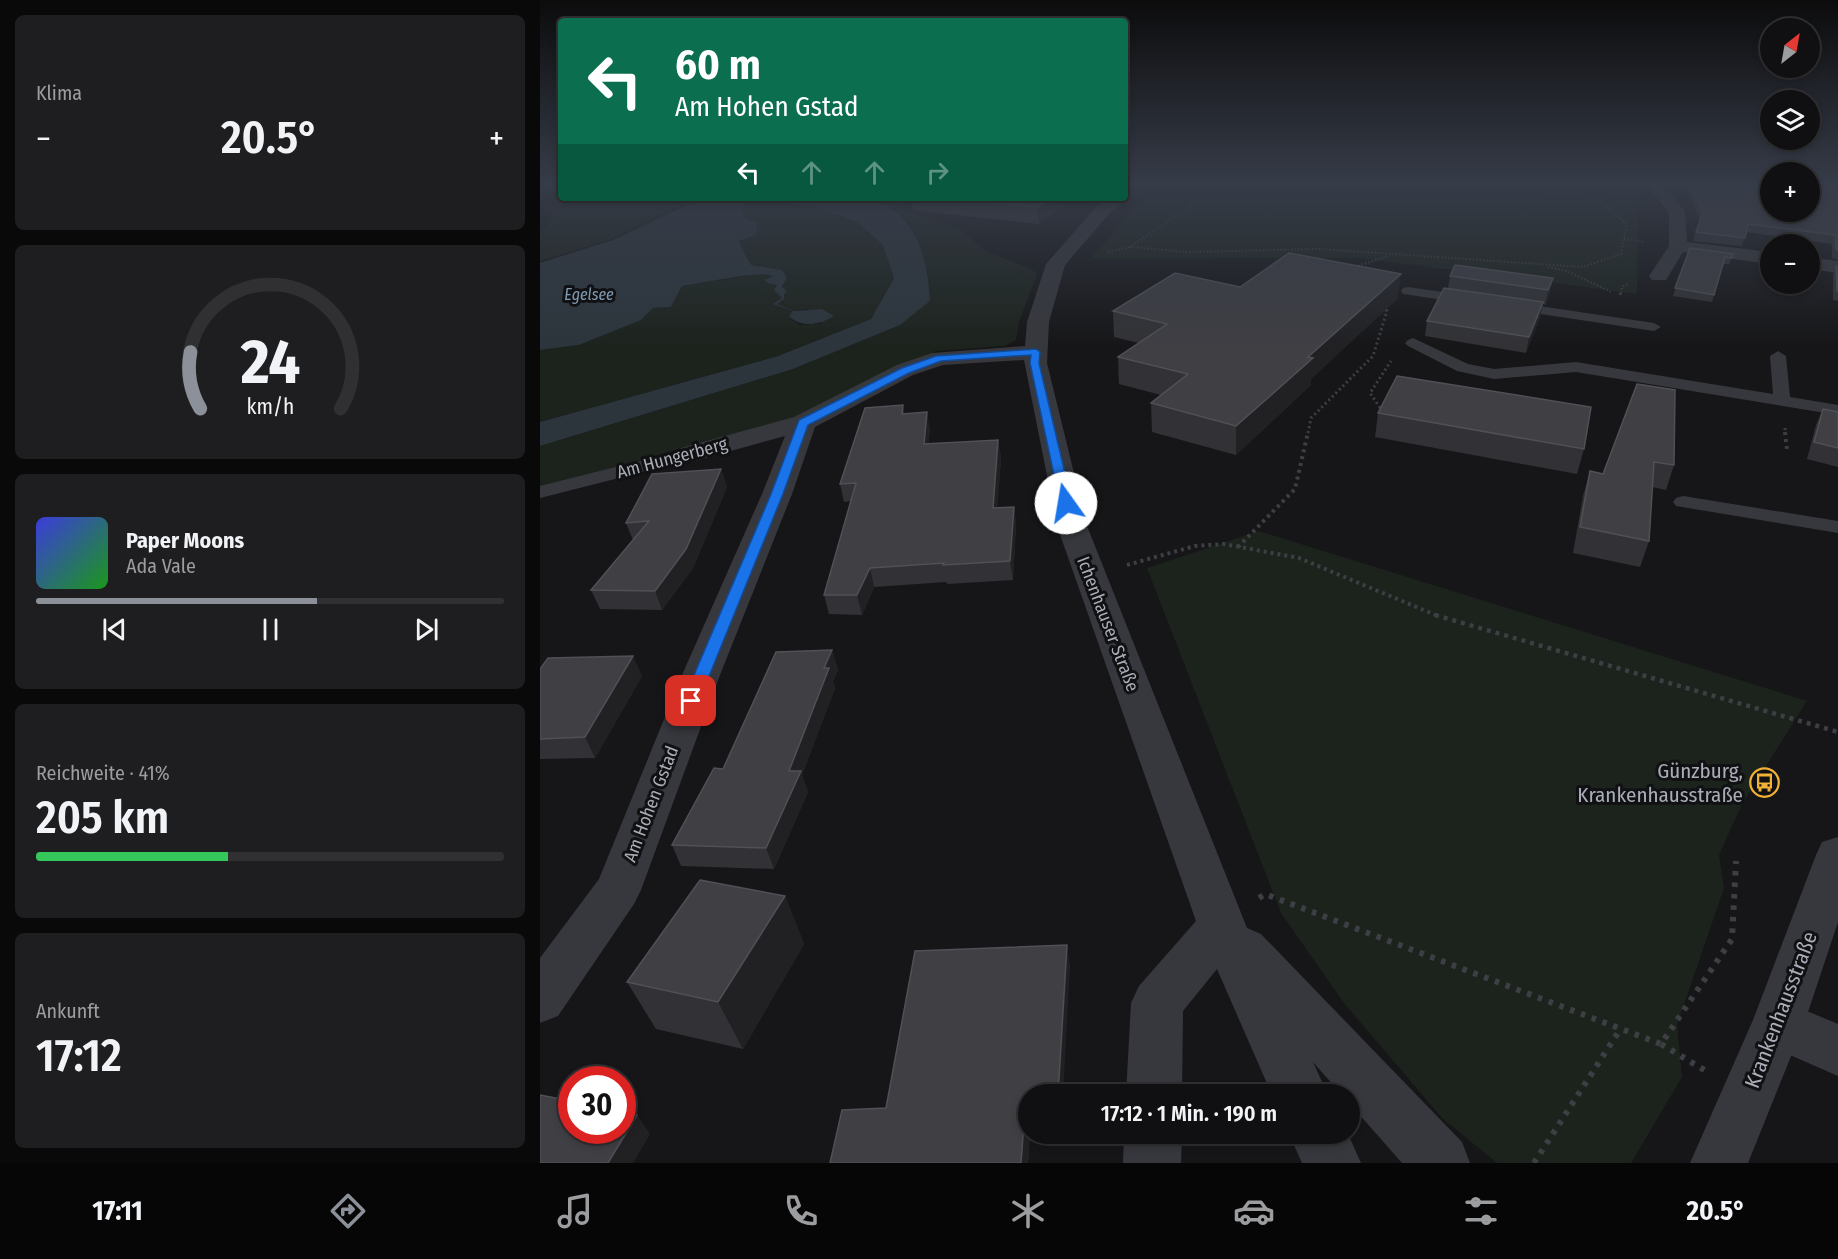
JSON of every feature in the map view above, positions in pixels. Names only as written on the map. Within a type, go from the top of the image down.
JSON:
[{"type":"street","name":"Ichenhauser Straße","points":[[1078,238],[1056,264],[1038,322],[1035,363],[1072,526],[1222,926],[1295,1084]]},
{"type":"street","points":[[1659,276],[1678,246],[1678,238]]},
{"type":"street","points":[[1678,246],[1760,257]]},
{"type":"street","points":[[1820,265],[1838,267]]},
{"type":"street","points":[[803,423],[905,370],[940,358],[1036,352]]},
{"type":"street","name":"Am Hungerberg","points":[[691,454],[803,423]]},
{"type":"street","name":"Am Hohen Gstad","points":[[540,999],[618,890],[701,675],[777,494],[803,423]]},
{"type":"street","name":"Krankenhausstraße","points":[[1719,1163],[1778,1024],[1838,855]]},
{"type":"street","points":[[1154,1084],[1157,1003],[1222,926]]},
{"type":"street","name":"Ichenhauser Straße","points":[[1222,926],[1441,1163]]},
{"type":"street","points":[[1778,1024],[1838,1050]]},
{"type":"street","points":[[1152,1163],[1153,1144]]},
{"type":"street","points":[[1323,1144],[1332,1163]]},
{"type":"lane","points":[[1408,291],[1654,327]]},
{"type":"lane","points":[[1413,343],[1463,369],[1494,374],[1576,367],[1838,410]]},
{"type":"lane","points":[[1778,356],[1782,400]]},
{"type":"lane","name":"Am Hungerberg","points":[[540,492],[691,454]]},
{"type":"lane","points":[[1683,502],[1838,527]]},
{"type":"path","points":[[1144,238],[1131,247],[1187,252],[1320,249],[1583,267],[1621,254],[1624,238]]},
{"type":"path","points":[[1347,269],[1391,255]]},
{"type":"path","points":[[1538,264],[1567,272],[1620,297]]},
{"type":"path","points":[[1238,547],[1294,489],[1311,418],[1373,356],[1387,311],[1381,302]]},
{"type":"path","points":[[1386,416],[1370,393],[1392,359]]},
{"type":"path","points":[[1130,564],[1195,546],[1224,544],[1299,558],[1442,618],[1838,732]]},
{"type":"path","points":[[1222,926],[1265,894],[1661,1044],[1732,939],[1736,861]]},
{"type":"path","points":[[1534,1163],[1621,1028]]},
{"type":"shaded area","points":[[540,238],[612,238],[609,240],[540,261]]},
{"type":"shaded area","points":[[738,238],[875,238],[883,245],[894,278],[871,319],[778,356],[540,422],[540,350],[579,345],[641,320],[653,308],[671,307],[682,286],[768,273],[773,277],[766,279],[778,285],[782,298],[774,304],[792,312],[789,318],[800,325],[822,324],[807,309],[794,311],[776,304],[784,298],[781,270],[751,265]]},
{"type":"shaded area","points":[[916,238],[971,238],[989,253],[1030,268],[1037,274],[1019,322],[1016,340],[1004,346],[936,351],[812,412],[540,488],[540,446],[793,369],[900,325],[928,274]]},
{"type":"shaded area","points":[[1108,238],[1638,238],[1637,294],[1361,258],[1090,259]]},
{"type":"shaded area","points":[[1259,531],[1807,701],[1742,804],[1719,855],[1724,888],[1677,1025],[1682,1077],[1631,1163],[1497,1163],[1442,1118],[1344,1003],[1281,913],[1147,568]]},
{"type":"water","name":"Egelsee","points":[[746,238],[738,241],[751,265],[782,270],[787,278],[782,286],[787,292],[784,294],[784,299],[777,304],[794,311],[822,309],[834,316],[823,322],[800,323],[789,317],[792,311],[773,304],[782,298],[774,290],[777,285],[765,280],[773,276],[744,276],[682,286],[671,307],[653,308],[641,320],[579,345],[540,350],[540,263],[613,240]]},
{"type":"water","points":[[875,238],[917,238],[925,262],[930,301],[900,325],[793,369],[540,446],[540,422],[778,356],[871,319],[894,278],[883,245]]},
{"type":"building","points":[[1835,238],[1838,238],[1838,250],[1836,249]]},
{"type":"building","points":[[1690,248],[1733,254],[1732,258],[1725,257],[1714,295],[1675,288]]},
{"type":"building","points":[[1289,253],[1401,274],[1308,357],[1313,358],[1236,426],[1151,403],[1188,374],[1118,357],[1167,324],[1113,311],[1175,273],[1240,287]]},
{"type":"building","points":[[1455,265],[1553,278],[1548,290],[1450,276]]},
{"type":"building","points":[[1836,266],[1838,266],[1838,291],[1837,291]]},
{"type":"building","points":[[1444,288],[1543,302],[1529,337],[1427,321]]},
{"type":"building","points":[[1397,376],[1591,407],[1584,449],[1378,413]]},
{"type":"building","points":[[1637,384],[1675,390],[1674,465],[1654,462],[1649,541],[1580,527],[1590,471],[1603,474]]},
{"type":"building","points":[[903,405],[902,414],[927,412],[924,444],[998,440],[993,508],[1014,507],[1010,561],[870,568],[857,595],[824,595],[856,483],[840,484],[865,408]]},
{"type":"building","points":[[1823,409],[1838,412],[1838,448],[1814,442]]},
{"type":"building","points":[[721,469],[686,549],[655,591],[591,590],[649,521],[626,523],[652,474]]},
{"type":"building","points":[[832,650],[824,668],[829,668],[789,771],[801,771],[766,848],[672,845],[714,768],[723,769],[776,652]]},
{"type":"building","points":[[633,656],[585,737],[540,739],[540,669],[548,658]]},
{"type":"building","points":[[700,880],[785,896],[718,1002],[627,982]]},
{"type":"building","points":[[1067,945],[1059,1084],[1018,1084],[1018,1144],[1022,1144],[1021,1163],[830,1163],[842,1110],[886,1108],[915,951]]},
{"type":"building","points":[[540,1095],[558,1098],[558,1144],[619,1144],[608,1163],[540,1163]]},
{"type":"place","name":"Günzburg, Krankenhausstraße","points":[[1764,783]]},
{"type":"route","points":[[691,701],[777,494],[803,423],[905,370],[940,358],[1036,352],[1035,363],[1066,503]]}]
